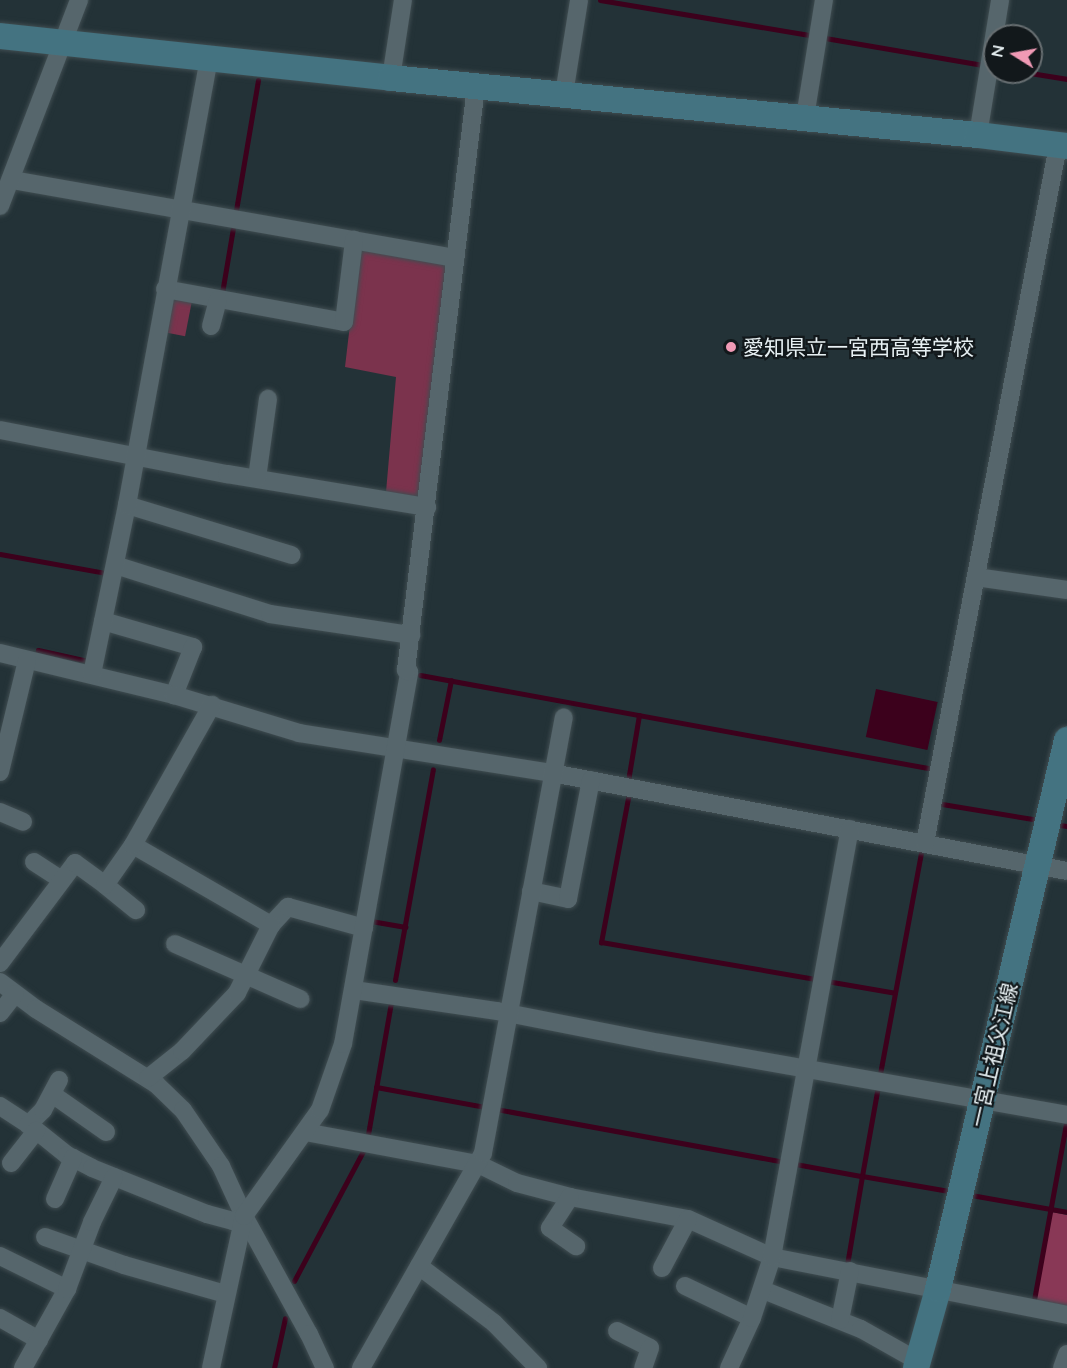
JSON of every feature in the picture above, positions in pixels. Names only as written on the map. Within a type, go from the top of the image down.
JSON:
[{"type":"street","points":[[0,207],[8,172],[79,0]]},
{"type":"street","points":[[391,78],[403,0]]},
{"type":"street","points":[[564,94],[579,0]]},
{"type":"street","points":[[805,117],[825,0]]},
{"type":"street","points":[[978,135],[1000,0]]},
{"type":"street","points":[[0,36],[391,78],[805,117],[1063,146],[976,577],[926,843]]},
{"type":"street","points":[[92,674],[127,505],[209,59]]},
{"type":"street","points":[[211,1368],[244,1216],[320,1110],[343,1044],[409,672],[406,670],[476,86]]},
{"type":"street","points":[[8,172],[180,208],[455,258]]},
{"type":"street","points":[[165,289],[344,322],[354,240]]},
{"type":"street","points":[[211,326],[218,300]]},
{"type":"street","points":[[257,478],[268,399]]},
{"type":"street","points":[[0,430],[426,507]]},
{"type":"street","points":[[127,505],[292,555]]},
{"type":"street","points":[[115,565],[270,614],[411,635]]},
{"type":"street","points":[[976,577],[1067,590]]},
{"type":"street","points":[[103,621],[193,647],[174,695]]},
{"type":"street","points":[[0,653],[212,705],[299,733],[591,780],[1067,871]]},
{"type":"street","points":[[0,772],[27,660]]},
{"type":"street","points":[[105,885],[133,845],[212,705]]},
{"type":"street","points":[[361,1368],[483,1153],[564,717]]},
{"type":"street","name":"一宮上祖父江線","points":[[923,1366],[938,1289],[1067,740]]},
{"type":"street","points":[[531,891],[568,899],[591,780]]},
{"type":"street","points":[[0,812],[23,822]]},
{"type":"street","points":[[729,1368],[763,1290],[772,1257],[850,829]]},
{"type":"street","points":[[133,845],[271,925]]},
{"type":"street","points":[[34,862],[62,880]]},
{"type":"street","points":[[0,963],[75,863],[136,910]]},
{"type":"street","points":[[148,1078],[214,1019],[237,993],[271,925],[288,907],[364,928]]},
{"type":"street","points":[[175,944],[245,977],[300,999]]},
{"type":"street","points":[[0,982],[15,994],[148,1078],[183,1110],[221,1166],[244,1216],[309,1334],[325,1368]]},
{"type":"street","points":[[354,990],[510,1014],[1067,1115]]},
{"type":"street","points":[[0,1013],[15,994]]},
{"type":"street","points":[[11,1163],[56,1087],[106,1132]]},
{"type":"street","points":[[0,1106],[73,1158],[114,1177],[207,1214],[233,1221],[244,1216]]},
{"type":"street","points":[[305,1132],[478,1164],[516,1183],[570,1197],[688,1219],[772,1257],[1067,1315]]},
{"type":"street","points":[[55,1199],[73,1158]]},
{"type":"street","points":[[23,1368],[67,1289],[92,1222],[114,1177]]},
{"type":"street","points":[[570,1197],[550,1228],[576,1246]]},
{"type":"street","points":[[662,1268],[688,1219]]},
{"type":"street","points":[[45,1237],[82,1252],[226,1294]]},
{"type":"street","points":[[0,1256],[67,1289]]},
{"type":"street","points":[[419,1266],[494,1323],[538,1368]]},
{"type":"street","points":[[840,1320],[849,1271]]},
{"type":"street","points":[[685,1286],[752,1318]]},
{"type":"street","points":[[763,1290],[840,1320],[923,1366]]},
{"type":"street","points":[[0,1318],[39,1340]]},
{"type":"street","points":[[616,1331],[650,1348],[643,1368]]},
{"type":"street","points":[[1062,1368],[1067,1354]]},
{"type":"shaded area","points":[[359,247],[447,265],[418,497],[386,492],[396,377],[345,367]]},
{"type":"shaded area","points":[[167,293],[193,298],[185,336],[160,331]]},
{"type":"shaded area","points":[[876,689],[938,702],[927,750],[866,737]]},
{"type":"shaded area","points":[[1052,1212],[1067,1215],[1067,1306],[1036,1300]]},
{"type":"waterway","points":[[600,0],[809,35]]},
{"type":"waterway","points":[[825,38],[983,65]]},
{"type":"waterway","points":[[1043,75],[1067,79]]},
{"type":"waterway","points":[[226,294],[222,293],[258,80]]},
{"type":"waterway","points":[[0,554],[106,573],[105,578]]},
{"type":"waterway","points":[[37,654],[38,650],[88,661],[89,657]]},
{"type":"waterway","points":[[420,675],[933,769],[932,773]]},
{"type":"waterway","points":[[439,740],[451,680]]},
{"type":"waterway","points":[[639,715],[629,775],[628,798],[601,942],[895,993]]},
{"type":"waterway","points":[[395,980],[433,769]]},
{"type":"waterway","points":[[942,804],[1039,820]]},
{"type":"waterway","points":[[1060,825],[1067,826]]},
{"type":"waterway","points":[[880,1074],[922,848]]},
{"type":"waterway","points":[[371,921],[405,927]]},
{"type":"waterway","points":[[367,1140],[391,1002]]},
{"type":"waterway","points":[[878,1086],[862,1176],[949,1191]]},
{"type":"waterway","points":[[376,1087],[862,1176],[847,1265]]},
{"type":"waterway","points":[[1034,1300],[1067,1118]]},
{"type":"waterway","points":[[294,1281],[363,1151]]},
{"type":"waterway","points":[[971,1195],[1067,1212]]},
{"type":"waterway","points":[[274,1368],[285,1318]]},
{"type":"place","name":"愛知県立一宮西高等学校","points":[[731,347]]}]
